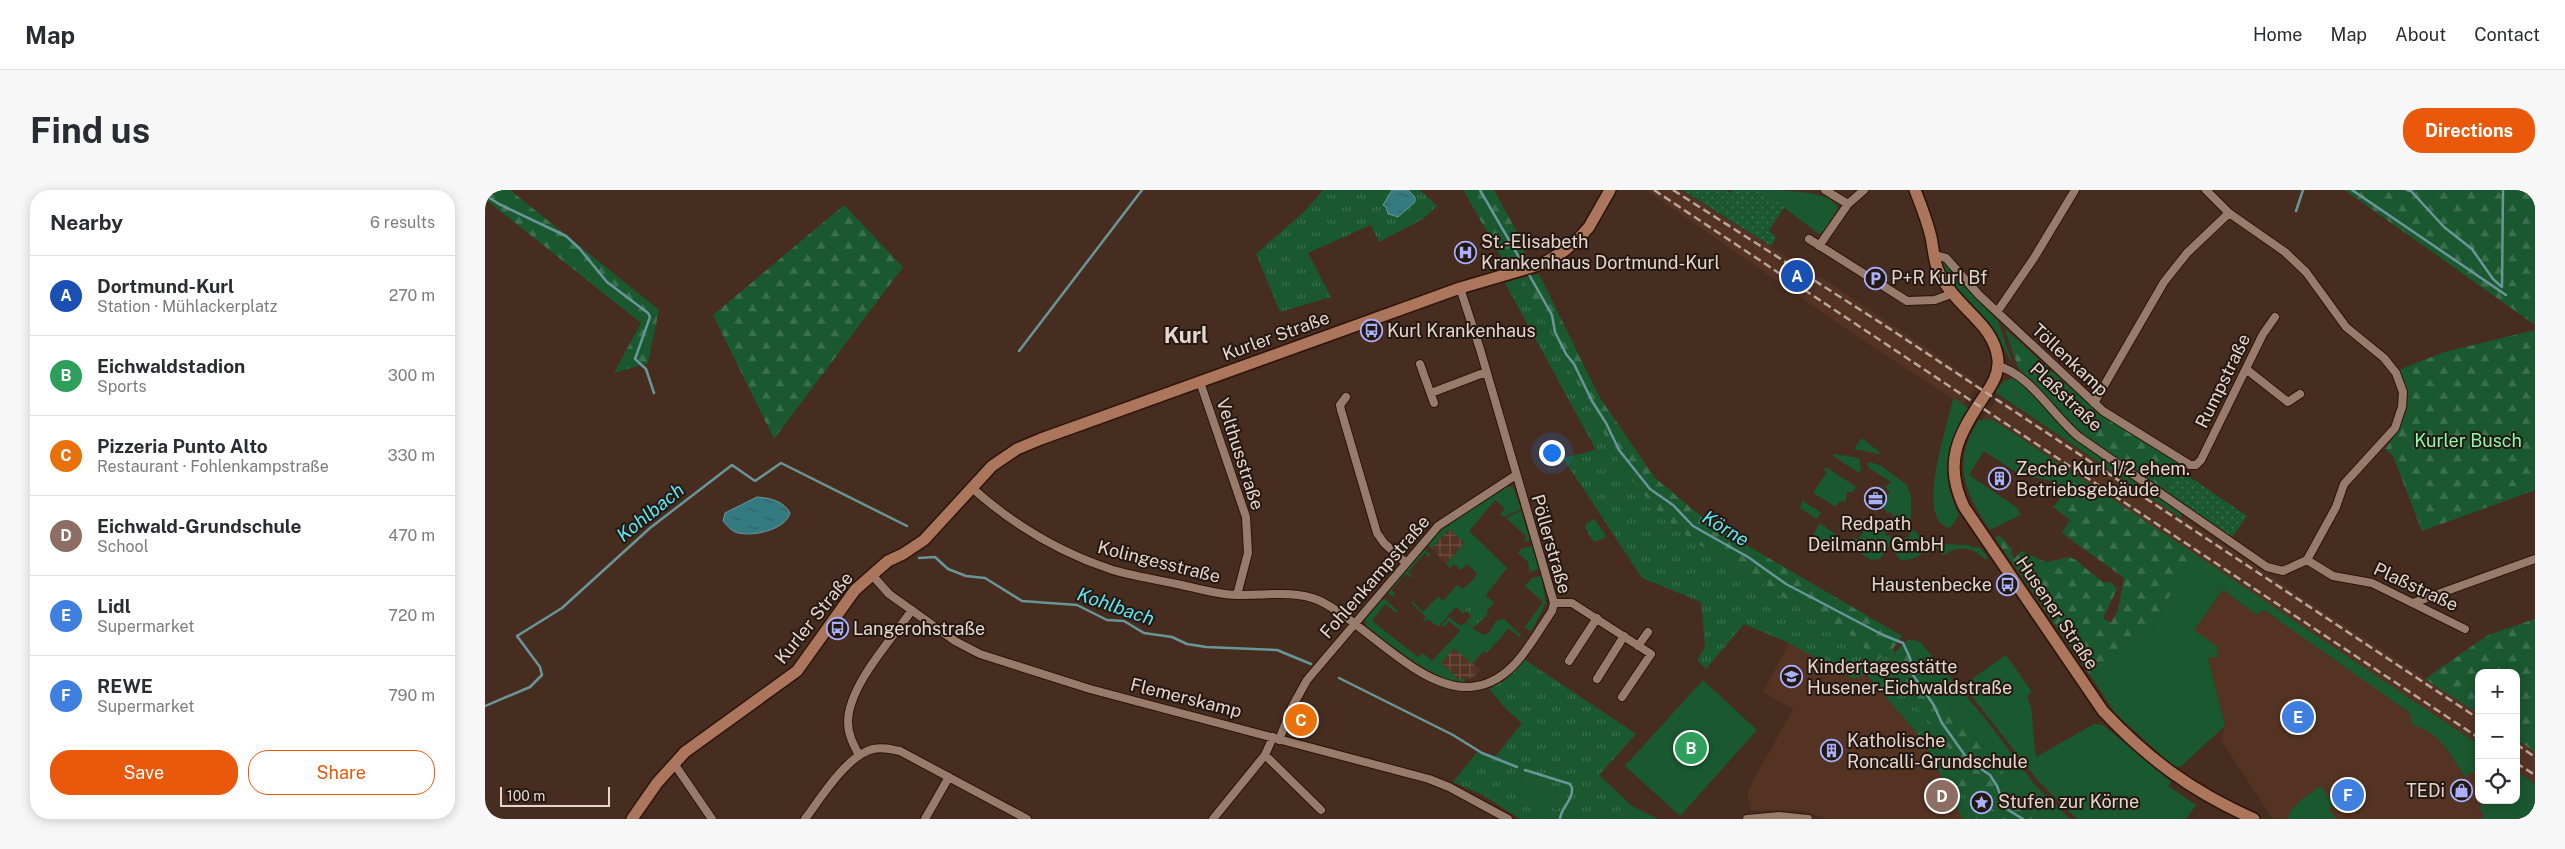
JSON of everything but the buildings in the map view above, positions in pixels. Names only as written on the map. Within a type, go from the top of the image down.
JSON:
[{"type":"main road","name":"Kurler Straße","points":[[632,819],[657,783],[677,763],[692,754],[699,743],[797,671],[815,649],[848,598],[891,559],[903,554],[934,531],[971,487],[992,466],[1017,449],[1460,288],[1535,267],[1551,260],[1575,242],[1589,227],[1610,190]]},
{"type":"main road","points":[[1915,190],[1928,224],[1937,269],[1951,294],[1990,335],[1997,355],[1998,366]]},
{"type":"main road","name":"Husener Straße","points":[[1998,366],[1995,380],[1961,434],[1955,451],[1953,470],[1956,490],[1963,507],[2103,711],[2113,722],[2149,755],[2194,790],[2254,819]]},
{"type":"street","points":[[1825,190],[1848,204]]},
{"type":"street","points":[[1819,246],[1848,204],[1864,190]]},
{"type":"street","points":[[1997,312],[2034,258],[2075,190]]},
{"type":"street","points":[[2206,190],[2229,214],[2285,252],[2306,272],[2346,326],[2385,358],[2396,374],[2403,392],[2403,407],[2395,428],[2344,484],[2336,507],[2307,560]]},
{"type":"street","points":[[2094,403],[2163,282],[2187,253],[2229,214]]},
{"type":"street","points":[[1809,239],[1899,297],[1915,301],[1940,299],[1951,294]]},
{"type":"street","name":"Töllenkamp","points":[[1934,255],[1947,258],[1963,279],[2103,411],[2190,465],[2196,465],[2201,460]]},
{"type":"street","points":[[1460,288],[1487,372],[1516,474]]},
{"type":"street","name":"Rumpstraße","points":[[2201,460],[2263,334],[2275,317]]},
{"type":"street","points":[[1420,364],[1435,403]]},
{"type":"street","name":"Plaßstraße","points":[[1998,366],[2019,376],[2057,418],[2079,437],[2267,567],[2283,571],[2307,560],[2333,576],[2372,583],[2465,629]]},
{"type":"street","points":[[2246,369],[2288,402],[2300,394]]},
{"type":"street","points":[[1431,393],[1487,372]]},
{"type":"street","name":"Velthusstraße","points":[[1200,382],[1245,516],[1248,553],[1237,595]]},
{"type":"street","points":[[1346,397],[1340,405],[1341,410],[1377,533],[1384,543],[1406,563]]},
{"type":"street","name":"Fohlenkampstraße","points":[[1213,819],[1276,739],[1304,685],[1353,624],[1406,563],[1443,522],[1516,474]]},
{"type":"street","name":"Pöllerstraße","points":[[1353,624],[1437,682],[1462,687],[1479,686],[1498,679],[1519,661],[1551,611],[1554,603],[1516,474]]},
{"type":"street","name":"Kolingesstraße","points":[[971,487],[1028,531],[1111,570],[1237,595],[1293,594],[1309,597],[1331,608],[1353,624]]},
{"type":"street","points":[[2413,603],[2535,559]]},
{"type":"street","name":"Flemerskamp","points":[[873,576],[889,594],[955,641],[980,654],[1090,689],[1433,780],[1449,786],[1508,819]]},
{"type":"street","points":[[1554,603],[1572,602],[1651,654],[1622,697]]},
{"type":"street","points":[[859,755],[849,734],[848,723],[852,700],[876,661],[912,610]]},
{"type":"street","points":[[1569,661],[1597,618]]},
{"type":"street","points":[[1638,646],[1648,632]]},
{"type":"street","points":[[1597,679],[1624,636]]},
{"type":"street","points":[[805,819],[848,764],[859,755],[873,749],[885,748],[900,751],[1027,819]]},
{"type":"street","points":[[1265,754],[1321,810]]},
{"type":"street","points":[[677,763],[712,819]]},
{"type":"street","points":[[925,819],[949,777]]},
{"type":"street","points":[[1747,819],[1779,816],[1808,819]]},
{"type":"shaded area","points":[[1646,190],[1680,190],[1831,284],[1978,383],[1963,405],[1865,342]]},
{"type":"shaded area","points":[[1999,397],[2475,711],[2475,742],[1992,419],[1982,420]]},
{"type":"shaded area","points":[[1449,529],[1464,543],[1446,564],[1432,548]]},
{"type":"shaded area","points":[[2223,590],[2257,615],[2264,610],[2475,758],[2475,804],[2494,804],[2481,819],[2276,819],[2271,816],[2221,740],[2225,726],[2208,658],[2194,630]]},
{"type":"shaded area","points":[[1789,643],[1818,658],[1819,661],[1866,674],[1923,740],[1963,819],[1827,819],[1799,810],[1751,810],[1747,792],[1793,709],[1763,692]]},
{"type":"shaded area","points":[[1454,648],[1480,670],[1473,678],[1459,680],[1441,663]]},
{"type":"shaded area","points":[[2520,742],[2535,752],[2535,784],[2520,774]]},
{"type":"green space","points":[[485,190],[510,190],[659,310],[648,363],[614,373],[641,323],[485,199]]},
{"type":"green space","points":[[1323,190],[1420,190],[1437,206],[1423,219],[1379,242],[1371,225],[1308,253],[1331,297],[1280,312],[1256,254],[1304,212]]},
{"type":"green space","points":[[1463,190],[1494,190],[1519,236],[1525,255],[1505,263]]},
{"type":"green space","points":[[1682,190],[1726,190],[1730,193],[1732,190],[1761,190],[1785,207],[1769,230],[1776,238],[1771,246]]},
{"type":"green space","points":[[1761,190],[1805,192],[1827,198],[1835,203],[1838,209],[1823,232],[1819,234]]},
{"type":"green space","points":[[2344,190],[2535,190],[2535,325],[2363,203]]},
{"type":"green space","points":[[844,205],[903,267],[774,439],[713,315]]},
{"type":"green space","points":[[1942,261],[1945,262],[1956,278],[1998,321],[2012,362],[1993,328],[1953,288],[1943,270]]},
{"type":"green space","points":[[1539,274],[1600,398],[1655,478],[1712,525],[1902,636],[1892,650],[1875,662],[1857,639],[1786,599],[1738,567],[1694,542],[1660,514],[1623,470],[1525,286],[1522,278]]},
{"type":"green space","points":[[1522,278],[1623,470],[1660,514],[1694,542],[1738,567],[1786,599],[1857,639],[1875,662],[1892,650],[1895,652],[1889,659],[1900,689],[1936,728],[1953,757],[1953,787],[1995,798],[2002,809],[1982,808],[1973,811],[1971,816],[1976,819],[1963,819],[1923,740],[1866,674],[1854,679],[1789,643],[1744,624],[1706,669],[1697,660],[1705,647],[1701,602],[1642,578],[1563,458],[1596,450],[1505,283]]},
{"type":"green space","points":[[2005,329],[2101,415],[2181,464],[2162,492],[2066,423],[2019,370]]},
{"type":"green space","name":"Kurler Busch","points":[[2535,330],[2535,490],[2422,531],[2393,456],[2385,449],[2403,421],[2407,402],[2399,370],[2444,352]]},
{"type":"green space","points":[[2014,378],[2028,387],[2056,421],[2075,438],[2174,506],[2181,512],[2181,518],[1995,392],[2004,381]]},
{"type":"green space","points":[[1953,398],[1969,409],[1950,448],[1948,460],[1949,486],[1959,515],[1950,528],[1939,522],[1934,509],[1934,491],[1936,470]]},
{"type":"green space","points":[[1992,419],[2079,477],[2066,492],[2048,480],[2020,475],[1984,451],[1969,475],[2016,507],[2021,515],[1990,530],[1973,502],[1964,476],[1963,463],[1971,435],[1979,420]]},
{"type":"green space","points":[[1861,438],[1880,452],[1879,454],[1854,449]]},
{"type":"green space","points":[[1834,454],[1859,458],[1861,469],[1859,473],[1833,456]]},
{"type":"green space","points":[[1869,462],[1880,465],[1907,485],[1911,497],[1911,522],[1905,519],[1899,521],[1898,516],[1893,517],[1891,512],[1887,513],[1881,504],[1890,491],[1885,487],[1891,482],[1869,468],[1867,465]]},
{"type":"green space","points":[[1826,467],[1856,487],[1853,492],[1847,492],[1846,501],[1839,502],[1836,507],[1813,493],[1827,472],[1824,470]]},
{"type":"green space","points":[[2178,469],[2247,516],[2232,537],[2164,490]]},
{"type":"green space","points":[[2079,477],[2201,558],[2172,591],[2153,630],[2128,637],[2094,681],[1995,538],[1999,535],[2012,549],[2011,554],[2015,558],[2021,551],[2046,562],[2069,557],[2076,560],[2102,582],[2112,583],[2117,589],[2103,618],[2111,623],[2118,610],[2124,578],[2062,533],[2070,520],[2053,507]]},
{"type":"green space","points":[[1503,486],[1513,487],[1521,509],[1504,517],[1500,514],[1505,509],[1495,500],[1469,531],[1507,568],[1475,609],[1470,604],[1464,614],[1456,607],[1438,627],[1428,619],[1424,622],[1426,617],[1411,603],[1419,595],[1413,602],[1423,612],[1438,596],[1443,601],[1457,585],[1463,589],[1473,580],[1477,573],[1467,564],[1461,570],[1454,564],[1450,568],[1446,564],[1464,543],[1449,529],[1432,548],[1436,553],[1428,545],[1444,525]]},
{"type":"green space","points":[[1803,498],[1803,501],[1821,513],[1817,519],[1800,508]]},
{"type":"green space","points":[[1521,511],[1530,540],[1525,542],[1524,540],[1527,537],[1506,518]]},
{"type":"green space","points":[[1594,519],[1607,537],[1594,542],[1585,528],[1586,524]]},
{"type":"green space","points":[[1820,523],[1841,538],[1833,552],[1812,537]]},
{"type":"green space","points":[[1867,526],[1878,527],[1879,532],[1884,530],[1886,536],[1890,535],[1892,542],[1880,559],[1871,560],[1844,543],[1845,541],[1850,544],[1853,537],[1858,540]]},
{"type":"green space","points":[[1914,530],[1925,542],[1926,551],[1915,558],[1901,561],[1893,550],[1900,539],[1909,537],[1911,531]]},
{"type":"green space","points":[[1934,544],[1970,545],[1970,547],[1980,548],[1988,557],[1985,560],[1976,552],[1965,549],[1954,550],[1943,556]]},
{"type":"green space","points":[[1532,546],[1539,569],[1530,572],[1528,562],[1518,553],[1521,549]]},
{"type":"green space","points":[[1424,549],[1431,555],[1429,557],[1425,553],[1408,572],[1412,576],[1411,578],[1406,574],[1391,590],[1395,594],[1393,597],[1387,592]]},
{"type":"green space","points":[[2201,558],[2475,742],[2475,773],[2474,771],[2465,777],[2449,752],[2437,738],[2429,732],[2412,725],[2410,713],[2264,610],[2257,615],[2223,590],[2194,630],[2218,647],[2217,657],[2208,658],[2225,726],[2180,767],[2173,766],[2115,713],[2094,681],[2128,637],[2153,630],[2172,591]]},
{"type":"green space","points":[[1541,576],[1546,603],[1531,632],[1525,627],[1543,602],[1525,586],[1532,578]]},
{"type":"green space","points":[[1486,596],[1494,603],[1486,612],[1488,614],[1473,628],[1466,622],[1471,616],[1465,610],[1470,604],[1475,608]]},
{"type":"green space","points":[[1383,598],[1398,611],[1396,613],[1385,604],[1372,621],[1418,657],[1423,653],[1432,661],[1460,631],[1449,621],[1444,627],[1442,625],[1449,617],[1461,626],[1465,623],[1483,635],[1489,633],[1496,621],[1504,619],[1521,635],[1519,637],[1509,628],[1487,653],[1484,651],[1472,664],[1454,648],[1441,663],[1459,680],[1464,679],[1465,682],[1452,680],[1439,676],[1413,661],[1366,626],[1365,619]]},
{"type":"green space","points":[[2535,619],[2535,752],[2520,742],[2520,669],[2475,669],[2475,711],[2425,679],[2488,635]]},
{"type":"green space","points":[[1908,639],[1920,642],[1984,717],[2035,785],[2070,819],[2044,819],[2006,777],[1932,683]]},
{"type":"green space","points":[[1908,639],[1932,683],[2006,777],[2044,819],[1976,819],[1971,816],[1973,811],[1982,808],[2002,809],[1995,798],[1964,789],[1953,788],[1953,757],[1936,728],[1900,689],[1889,659]]},
{"type":"green space","points":[[2006,655],[2032,692],[2027,696],[2031,707],[2036,757],[2094,724],[2103,725],[2171,782],[2168,786],[2196,805],[2186,819],[2077,819],[2039,782],[1963,685]]},
{"type":"green space","points":[[1525,660],[1636,734],[1599,775],[1632,806],[1658,819],[1520,819],[1483,795],[1453,782],[1478,751],[1496,756],[1522,723],[1506,709],[1489,689],[1505,680]],"holes":[[[1522,780],[1563,794],[1558,810],[1516,795]]]},
{"type":"green space","points":[[1703,680],[1757,730],[1680,816],[1625,766]]},
{"type":"green space","points":[[2520,774],[2535,784],[2535,819],[2481,819],[2484,815],[2479,807],[2483,804],[2520,804]]},
{"type":"green space","points":[[1522,780],[1564,794],[1558,810],[1515,795]]},
{"type":"green space","points":[[2321,786],[2334,805],[2329,809],[2336,819],[2287,819],[2297,804]]},
{"type":"water","points":[[1392,190],[1408,190],[1415,197],[1415,202],[1398,217],[1388,214],[1386,207],[1383,205]]},
{"type":"water","points":[[757,497],[772,499],[780,503],[790,513],[787,519],[775,528],[749,534],[735,532],[723,521],[725,513]]},
{"type":"waterway","points":[[1019,351],[1142,190]]},
{"type":"waterway","name":"Körne","points":[[1480,190],[1524,266]]},
{"type":"waterway","points":[[2296,211],[2303,190]]},
{"type":"waterway","points":[[2352,190],[2506,295]]},
{"type":"waterway","points":[[2407,190],[2411,191],[2444,227],[2472,249],[2493,279],[2502,287],[2503,190]]},
{"type":"waterway","points":[[485,195],[499,204],[566,236],[579,248],[607,282],[648,313],[650,317],[635,359],[646,369],[654,393]]},
{"type":"waterway","name":"Körne","points":[[1527,271],[1552,315],[1555,332],[1566,354],[1574,364],[1619,450],[1650,489],[1673,505],[1693,526],[1748,557],[1786,584],[1883,635],[1903,643],[1910,658],[1913,675],[1933,704],[1942,723],[1969,761],[1990,775],[1997,786],[2005,808],[2023,819]]},
{"type":"waterway","name":"Kohlbach","points":[[485,706],[530,687],[542,675],[540,667],[517,636],[562,608],[650,528],[732,465],[755,481],[781,463],[907,526]]},
{"type":"waterway","name":"Kohlbach","points":[[919,558],[935,557],[948,569],[966,576],[985,578],[1022,601],[1077,605],[1107,620],[1124,621],[1144,633],[1172,637],[1187,644],[1206,647],[1277,650],[1311,664]]},
{"type":"waterway","name":"Kohlbach","points":[[1339,678],[1453,735],[1482,753],[1517,767]]},
{"type":"waterway","name":"Kohlbach","points":[[1525,770],[1570,784],[1572,788],[1571,797],[1562,811],[1560,819]]},
{"type":"railway","points":[[1654,190],[2475,735]]},
{"type":"railway","points":[[1673,190],[1884,325],[2475,716]]},
{"type":"railway","points":[[2520,747],[2535,757]]},
{"type":"railway","points":[[2520,766],[2535,775]]},
{"type":"place","name":"St.-Elisabeth Krankenhaus Dortmund-Kurl","points":[[1465,252]]},
{"type":"place","name":"Dortmund-Kurl","points":[[1797,276]]},
{"type":"place","name":"P+R Kurl Bf","points":[[1875,278]]},
{"type":"place","name":"Kurl Krankenhaus","points":[[1371,331]]},
{"type":"place","name":"Zeche Kurl 1/2 ehem. Betriebsgebäude","points":[[2000,479]]},
{"type":"place","name":"Redpath Deilmann GmbH","points":[[1876,499]]},
{"type":"place","name":"Haustenbecke","points":[[2008,585]]},
{"type":"place","name":"Langerohstraße","points":[[837,629]]},
{"type":"place","name":"Kindertagesstätte Husener-Eichwaldstraße","points":[[1791,677]]},
{"type":"place","name":"Lidl","points":[[2298,717]]},
{"type":"place","name":"Pizzeria Punto Alto","points":[[1301,720]]},
{"type":"place","name":"Eichwaldstadion","points":[[1691,748]]},
{"type":"place","name":"Katholische Roncalli-Grundschule","points":[[1831,751]]},
{"type":"place","name":"TEDi","points":[[2461,791]]},
{"type":"place","name":"REWE","points":[[2348,795]]},
{"type":"place","name":"Eichwald-Grundschule","points":[[1942,796]]},
{"type":"place","name":"Stufen zur Körne","points":[[1982,802]]},
{"type":"district","name":"Kurl","points":[[1186,335]]}]
